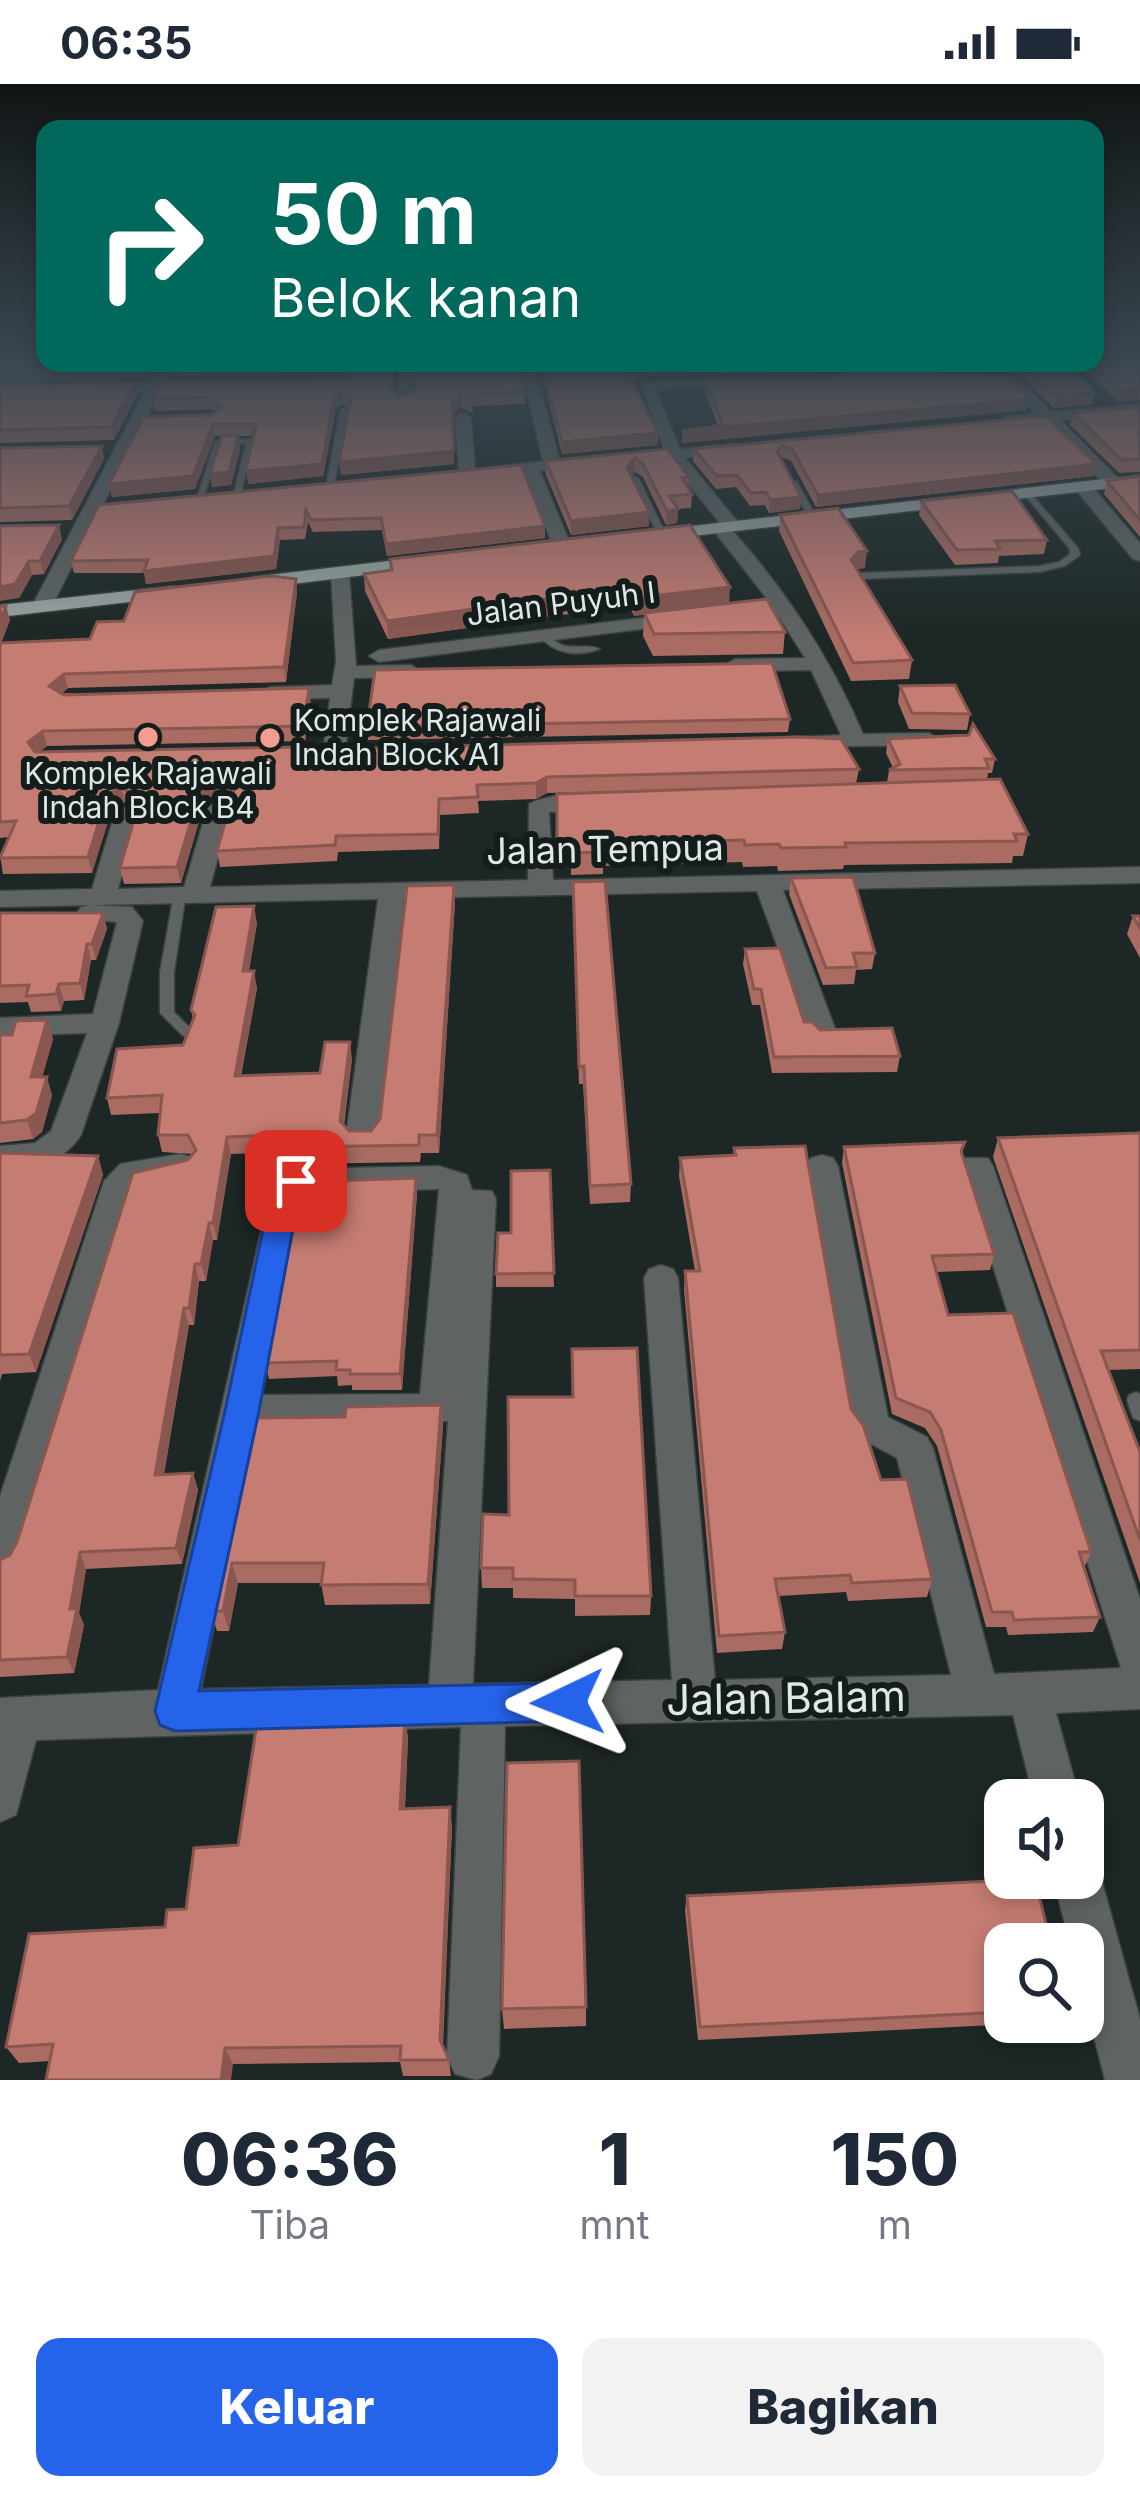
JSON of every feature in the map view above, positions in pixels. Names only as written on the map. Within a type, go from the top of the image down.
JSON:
[{"type":"main road","points":[[628,539],[1140,480]]},
{"type":"main road","points":[[540,549],[584,544]]},
{"type":"main road","points":[[225,586],[451,560]]},
{"type":"main road","points":[[0,611],[202,589]]},
{"type":"street","points":[[42,606],[71,529],[93,508],[117,454]]},
{"type":"street","points":[[466,454],[467,472]]},
{"type":"street","points":[[549,454],[552,465]]},
{"type":"street","points":[[445,475],[682,454]]},
{"type":"street","points":[[1083,454],[1113,483]]},
{"type":"street","points":[[674,455],[820,664],[855,741]]},
{"type":"street","points":[[530,467],[562,546]]},
{"type":"street","points":[[307,489],[353,484]]},
{"type":"street","points":[[1082,486],[1140,555]]},
{"type":"street","points":[[177,501],[261,494]]},
{"type":"street","points":[[93,508],[114,507]]},
{"type":"street","points":[[334,752],[344,675],[340,573]]},
{"type":"street","name":"Jalan Puyuh I","points":[[344,675],[544,635],[784,608]]},
{"type":"street","points":[[559,668],[600,658]]},
{"type":"street","points":[[701,666],[820,664]]},
{"type":"street","points":[[251,694],[344,675],[464,670]]},
{"type":"street","points":[[784,742],[958,739]]},
{"type":"street","points":[[188,893],[221,802]]},
{"type":"street","points":[[541,886],[537,809],[547,804],[616,802]]},
{"type":"street","points":[[103,895],[128,813]]},
{"type":"street","name":"Jalan Tempua","points":[[0,898],[1140,874]]},
{"type":"street","points":[[767,882],[822,1031]]},
{"type":"street","points":[[362,1136],[392,889]]},
{"type":"street","points":[[0,916],[127,915],[130,921],[105,1023],[61,1142],[39,1155],[0,1156]]},
{"type":"street","points":[[0,1027],[105,1023]]},
{"type":"street","points":[[0,1557],[120,1181],[130,1172],[180,1165]]},
{"type":"street","points":[[821,1166],[871,1426],[914,1448],[978,1696]]},
{"type":"street","points":[[977,1166],[1140,1662]]},
{"type":"street","points":[[175,1711],[290,1183],[440,1177],[456,1183],[437,1408],[242,1411]]},
{"type":"street","points":[[473,2056],[467,1704],[480,1199]]},
{"type":"street","points":[[661,1279],[695,1699]]},
{"type":"street","name":"Jalan Balam","points":[[10,1719],[1140,1688]]},
{"type":"street","points":[[1029,1693],[1052,1779]]},
{"type":"street","points":[[0,1799],[10,1719]]},
{"type":"street","points":[[1083,1899],[1131,2080]]},
{"type":"lane","points":[[199,500],[214,454]]},
{"type":"lane","points":[[237,496],[248,454]]},
{"type":"lane","points":[[330,486],[336,454]]},
{"type":"lane","points":[[783,463],[812,516]]},
{"type":"lane","points":[[635,479],[662,535]]},
{"type":"lane","points":[[858,576],[1040,569],[1062,564],[1075,555],[1073,548],[1027,492]]},
{"type":"lane","points":[[544,635],[559,650],[600,658]]},
{"type":"lane","points":[[187,1032],[167,1013],[167,972],[188,893]]},
{"type":"building","points":[[0,454],[98,454],[69,506],[0,508]]},
{"type":"building","points":[[125,454],[201,454],[193,476],[109,484]]},
{"type":"building","points":[[216,454],[233,454],[229,472],[210,474]]},
{"type":"building","points":[[250,454],[324,454],[322,464],[246,471]]},
{"type":"building","points":[[340,454],[421,454],[339,462]]},
{"type":"building","points":[[671,454],[689,477],[682,478],[692,494],[669,496],[678,509],[667,511],[643,464],[635,458],[627,467],[649,512],[571,521],[546,461]]},
{"type":"building","points":[[698,454],[779,454],[801,497],[770,500],[766,492],[751,493],[737,475],[717,476]]},
{"type":"building","points":[[795,454],[1086,454],[1096,464],[818,495]]},
{"type":"building","points":[[1116,454],[1140,454],[1140,459],[1122,460]]},
{"type":"building","points":[[521,465],[545,526],[386,544],[381,518],[311,520],[306,510],[304,527],[278,528],[274,556],[144,571],[148,560],[71,561],[99,505]]},
{"type":"building","points":[[1140,476],[1140,520],[1107,481]]},
{"type":"building","points":[[1012,491],[1047,540],[995,541],[1000,549],[957,550],[921,501]]},
{"type":"building","points":[[838,508],[867,551],[851,560],[912,660],[853,663],[780,515]]},
{"type":"building","points":[[59,525],[40,561],[29,561],[15,584],[0,587],[0,526]]},
{"type":"building","points":[[690,525],[730,587],[635,598],[632,591],[559,597],[387,621],[364,574],[392,570],[390,559]]},
{"type":"building","points":[[271,576],[296,579],[284,667],[64,674],[49,686],[64,695],[309,688],[303,726],[43,731],[28,742],[35,752],[797,737],[841,739],[859,769],[547,777],[536,783],[477,785],[478,797],[439,799],[438,834],[336,836],[335,845],[217,851],[235,788],[216,776],[202,785],[177,867],[120,868],[140,799],[121,787],[107,796],[88,857],[0,858],[16,821],[0,822],[0,643],[90,639],[97,622],[124,621],[135,592]]},
{"type":"building","points":[[767,599],[785,632],[654,634],[644,613]]},
{"type":"building","points":[[772,663],[790,719],[367,727],[375,670]]},
{"type":"building","points":[[955,685],[970,714],[912,713],[900,686]]},
{"type":"building","points":[[973,724],[995,759],[985,759],[989,768],[889,770],[900,764],[888,739],[969,735]]},
{"type":"building","points":[[1000,779],[1028,834],[1014,834],[1017,841],[781,848],[779,844],[745,845],[744,840],[603,844],[603,852],[571,853],[571,845],[557,845],[557,794]]},
{"type":"building","points":[[853,877],[875,953],[853,953],[857,967],[826,968],[791,878]]},
{"type":"building","points":[[605,881],[631,1184],[590,1186],[584,1066],[579,1067],[573,882]]},
{"type":"building","points":[[454,885],[437,1135],[419,1135],[419,1145],[300,1147],[302,1134],[227,1137],[213,1223],[209,1223],[201,1264],[195,1264],[189,1308],[184,1308],[155,1475],[193,1473],[176,1548],[80,1552],[70,1609],[77,1608],[67,1657],[0,1660],[0,1560],[10,1555],[17,1542],[133,1173],[188,1160],[196,1150],[188,1135],[158,1135],[162,1095],[107,1098],[117,1049],[183,1045],[195,1015],[191,1010],[216,907],[254,906],[243,971],[254,971],[235,1076],[320,1073],[325,1042],[350,1042],[340,1121],[349,1131],[371,1131],[380,1119],[407,886]]},
{"type":"building","points":[[0,913],[103,913],[92,944],[87,944],[80,983],[59,984],[56,994],[26,996],[29,985],[0,986]]},
{"type":"building","points":[[780,948],[804,1022],[820,1030],[892,1028],[900,1056],[774,1057],[761,989],[754,989],[745,949]]},
{"type":"building","points":[[47,1020],[31,1077],[47,1077],[36,1113],[27,1120],[0,1123],[0,1035],[12,1035],[16,1021]]},
{"type":"building","points":[[1140,1133],[1140,1350],[1101,1351],[1140,1452],[1140,1540],[998,1138]]},
{"type":"building","points":[[965,1142],[961,1151],[994,1254],[932,1256],[948,1315],[1013,1313],[1091,1552],[1079,1552],[1100,1617],[1014,1620],[1012,1612],[992,1612],[941,1430],[930,1412],[896,1398],[844,1147]]},
{"type":"building","points":[[805,1146],[851,1409],[863,1425],[881,1480],[907,1479],[932,1579],[852,1583],[850,1575],[775,1579],[785,1632],[719,1636],[685,1271],[700,1271],[680,1158],[736,1155],[734,1148]]},
{"type":"building","points":[[0,1153],[98,1156],[29,1354],[0,1355]]},
{"type":"building","points":[[550,1170],[554,1273],[496,1274],[498,1233],[511,1233],[511,1171]]},
{"type":"building","points":[[416,1178],[400,1374],[350,1374],[350,1370],[336,1370],[337,1361],[265,1363],[303,1182]]},
{"type":"building","points":[[637,1348],[651,1596],[575,1596],[575,1580],[513,1579],[513,1568],[481,1568],[483,1514],[509,1515],[508,1397],[573,1397],[572,1349]]},
{"type":"building","points":[[441,1405],[428,1584],[321,1585],[324,1563],[232,1563],[223,1611],[211,1611],[252,1418],[345,1417],[346,1407]]},
{"type":"building","points":[[258,1717],[405,1718],[400,1809],[450,1807],[440,2040],[449,2060],[400,2060],[401,2046],[225,2048],[221,2080],[46,2080],[53,2044],[6,2047],[29,1934],[165,1927],[167,1910],[186,1909],[194,1848],[238,1845]]},
{"type":"building","points":[[579,1761],[586,2007],[502,2009],[507,1763]]},
{"type":"building","points":[[984,1881],[984,1899],[1040,1899],[1046,1923],[984,1923],[984,2013],[700,2027],[687,1896]]},
{"type":"place","name":"Komplek Rajawali Indah Block B4","points":[[148,737]]},
{"type":"place","name":"Komplek Rajawali Indah Block A1","points":[[270,738]]},
{"type":"route","points":[[296,1181],[285,1192],[175,1711],[568,1702]]}]
